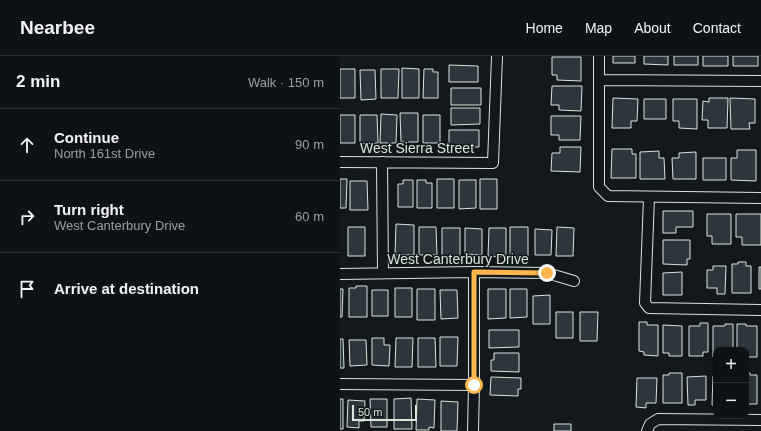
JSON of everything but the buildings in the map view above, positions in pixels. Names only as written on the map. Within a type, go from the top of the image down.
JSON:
[{"type":"street","name":"West Sierra Street","points":[[340,162],[493,163],[497,56]]},
{"type":"street","points":[[599,56],[599,187],[608,196],[761,198]]},
{"type":"street","points":[[599,80],[761,81]]},
{"type":"street","points":[[382,162],[383,273]]},
{"type":"street","points":[[649,197],[645,303],[649,308],[761,310]]},
{"type":"street","points":[[474,272],[474,431]]},
{"type":"street","name":"West Canterbury Drive","points":[[340,274],[474,272],[547,273],[574,281]]},
{"type":"street","points":[[340,384],[474,385]]},
{"type":"street","points":[[649,428],[658,419],[761,420]]},
{"type":"route","points":[[474,385],[474,272],[547,273]]}]
